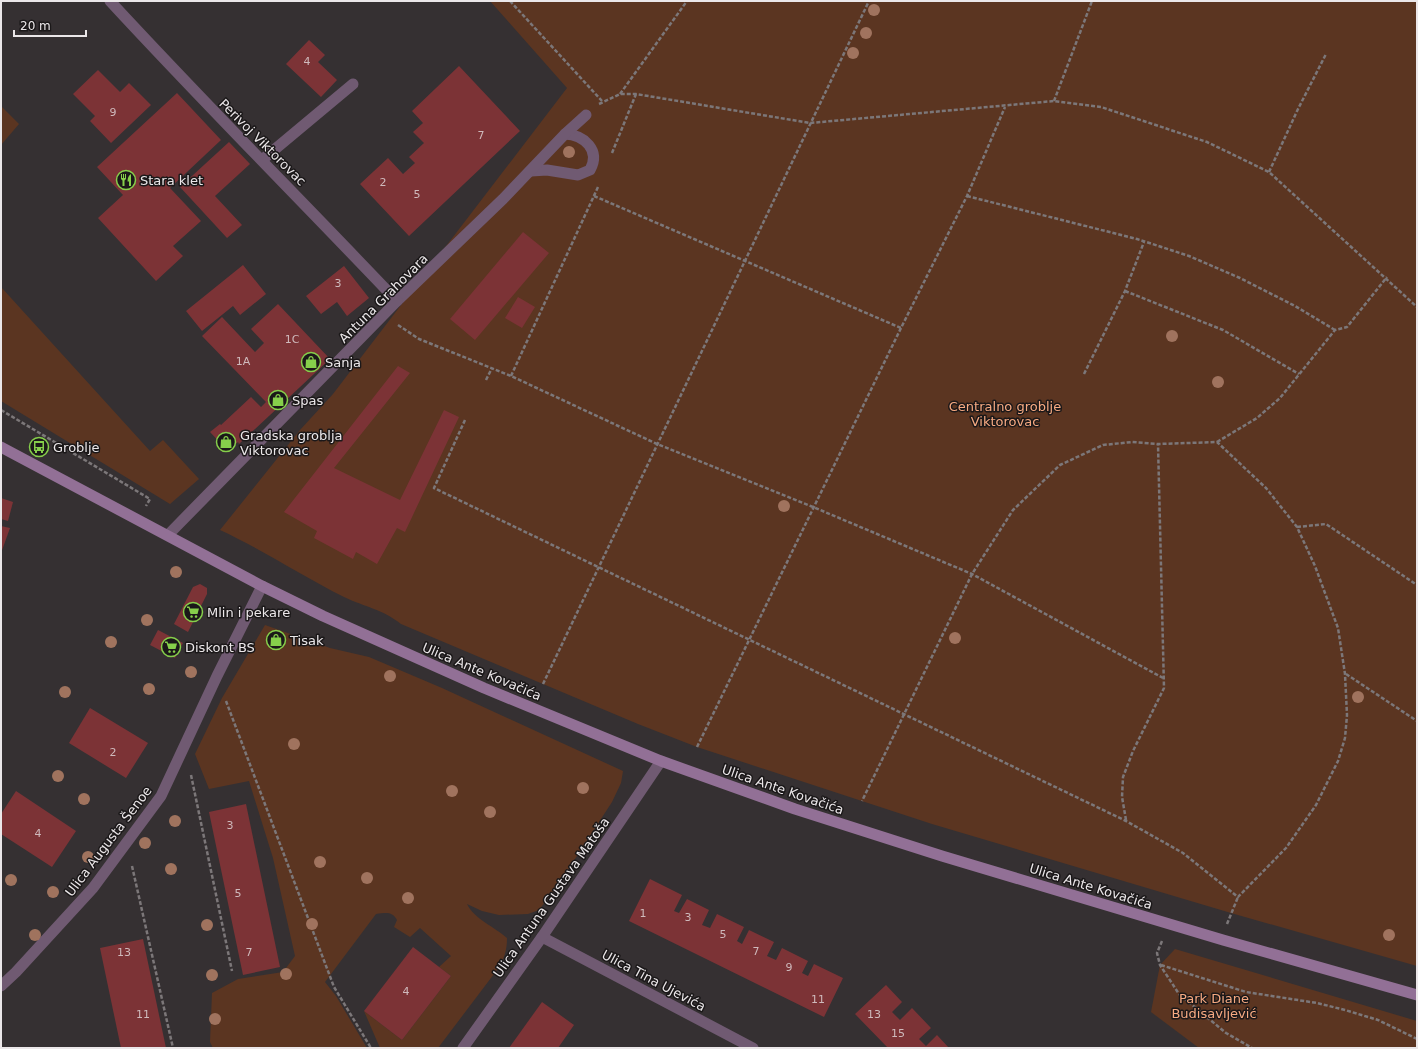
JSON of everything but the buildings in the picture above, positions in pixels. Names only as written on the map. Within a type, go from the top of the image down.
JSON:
[{"type":"main road","name":"Ulica Ante Kovačića","points":[[1,447],[262,586],[484,688],[661,761],[795,808],[942,856],[1215,938],[1417,995]]},
{"type":"street","name":"Perivoj Viktorovac","points":[[110,1],[187,85],[262,160],[397,301]]},
{"type":"street","points":[[262,160],[353,84]]},
{"type":"street","name":"Antuna Grahovara","points":[[168,535],[384,316],[397,301],[531,171],[565,134],[586,115]]},
{"type":"street","points":[[531,171],[547,170],[578,175],[590,170],[594,157],[590,144],[579,136],[565,134]]},
{"type":"street","name":"Ulica Augusta Šenoe","points":[[1,986],[16,972],[93,888],[161,796],[217,676],[262,586]]},
{"type":"street","name":"Ulica Antuna Gustava Matoša","points":[[463,1048],[542,936],[661,761]]},
{"type":"street","name":"Ulica Tina Ujevića","points":[[542,936],[753,1048]]},
{"type":"path","points":[[510,1],[602,101]]},
{"type":"path","points":[[620,94],[687,1]]},
{"type":"path","points":[[543,684],[869,1]]},
{"type":"path","points":[[1054,101],[1092,1]]},
{"type":"path","points":[[1270,172],[1298,109],[1326,54]]},
{"type":"path","points":[[586,115],[602,101],[620,94],[636,94],[810,123],[1005,107],[1054,101],[1101,107],[1207,142],[1270,172],[1387,277],[1417,307]]},
{"type":"path","points":[[609,159],[636,94]]},
{"type":"path","points":[[698,747],[901,328],[967,196],[1005,107]]},
{"type":"path","points":[[511,376],[600,181]]},
{"type":"path","points":[[594,196],[901,328]]},
{"type":"path","points":[[967,196],[1144,242],[1189,256],[1240,278],[1294,306],[1335,330]]},
{"type":"path","points":[[1084,374],[1125,291],[1144,242]]},
{"type":"path","points":[[862,800],[972,574],[1013,510],[1060,465],[1103,445],[1132,442],[1158,444],[1217,442],[1256,418],[1280,398],[1335,330],[1347,327],[1387,277]]},
{"type":"path","points":[[1125,291],[1223,330],[1299,374]]},
{"type":"path","points":[[384,316],[419,339],[511,376],[657,444],[814,507],[972,574],[1163,678]]},
{"type":"path","points":[[486,380],[492,368]]},
{"type":"path","points":[[1,410],[150,499],[138,519]]},
{"type":"path","points":[[465,420],[434,488],[1126,820],[1183,853],[1238,896],[1286,848],[1316,805],[1338,760],[1345,738],[1347,715],[1346,674],[1338,628],[1315,566],[1297,527],[1266,488],[1217,442]]},
{"type":"path","points":[[1126,820],[1122,797],[1123,777],[1133,751],[1164,688],[1158,444]]},
{"type":"path","points":[[1297,527],[1326,524],[1417,585]]},
{"type":"path","points":[[1346,674],[1417,721]]},
{"type":"path","points":[[217,676],[334,987],[371,1048]]},
{"type":"path","points":[[185,745],[232,970]]},
{"type":"path","points":[[127,842],[173,1048]]},
{"type":"path","points":[[1252,1048],[1226,1032],[1179,994],[1160,965],[1246,992],[1317,1003],[1345,1010],[1378,1020],[1417,1039]]},
{"type":"green space","name":"Centralno groblje Viktorovac","points":[[490,1],[1417,1],[1417,966],[1231,913],[932,824],[697,747],[638,724],[401,624],[387,615],[328,589],[252,546],[220,530],[300,430],[333,394],[567,88]]},
{"type":"green space","points":[[1,106],[19,124],[1,145]]},
{"type":"green space","points":[[1,287],[150,451],[163,440],[199,479],[170,504],[1,401]]},
{"type":"green space","points":[[265,625],[330,648],[369,657],[442,688],[623,771],[621,783],[612,802],[560,882],[539,910],[528,914],[499,915],[482,911],[467,904],[475,914],[507,938],[506,951],[497,970],[438,1048],[380,1048],[364,1011],[402,1040],[451,976],[439,967],[451,956],[420,928],[410,937],[394,927],[397,920],[393,915],[386,913],[376,914],[325,982],[336,996],[367,1048],[213,1048],[210,1042],[212,993],[238,979],[283,972],[295,956],[273,858],[249,781],[209,789],[195,754],[222,698]]},
{"type":"green space","name":"Park Diane Budisavljević","points":[[1175,949],[1417,1021],[1417,1048],[1199,1048],[1151,1012],[1160,965]]},
{"type":"place","name":"Stara klet","points":[[126,180]]},
{"type":"place","name":"Sanja","points":[[311,362]]},
{"type":"place","name":"Spas","points":[[278,400]]},
{"type":"place","name":"Gradska groblja Viktorovac","points":[[226,442]]},
{"type":"place","name":"Groblje","points":[[39,447]]},
{"type":"place","name":"Mlin i pekare","points":[[193,612]]},
{"type":"place","name":"Tisak","points":[[276,640]]},
{"type":"place","name":"Diskont BS","points":[[171,647]]}]
